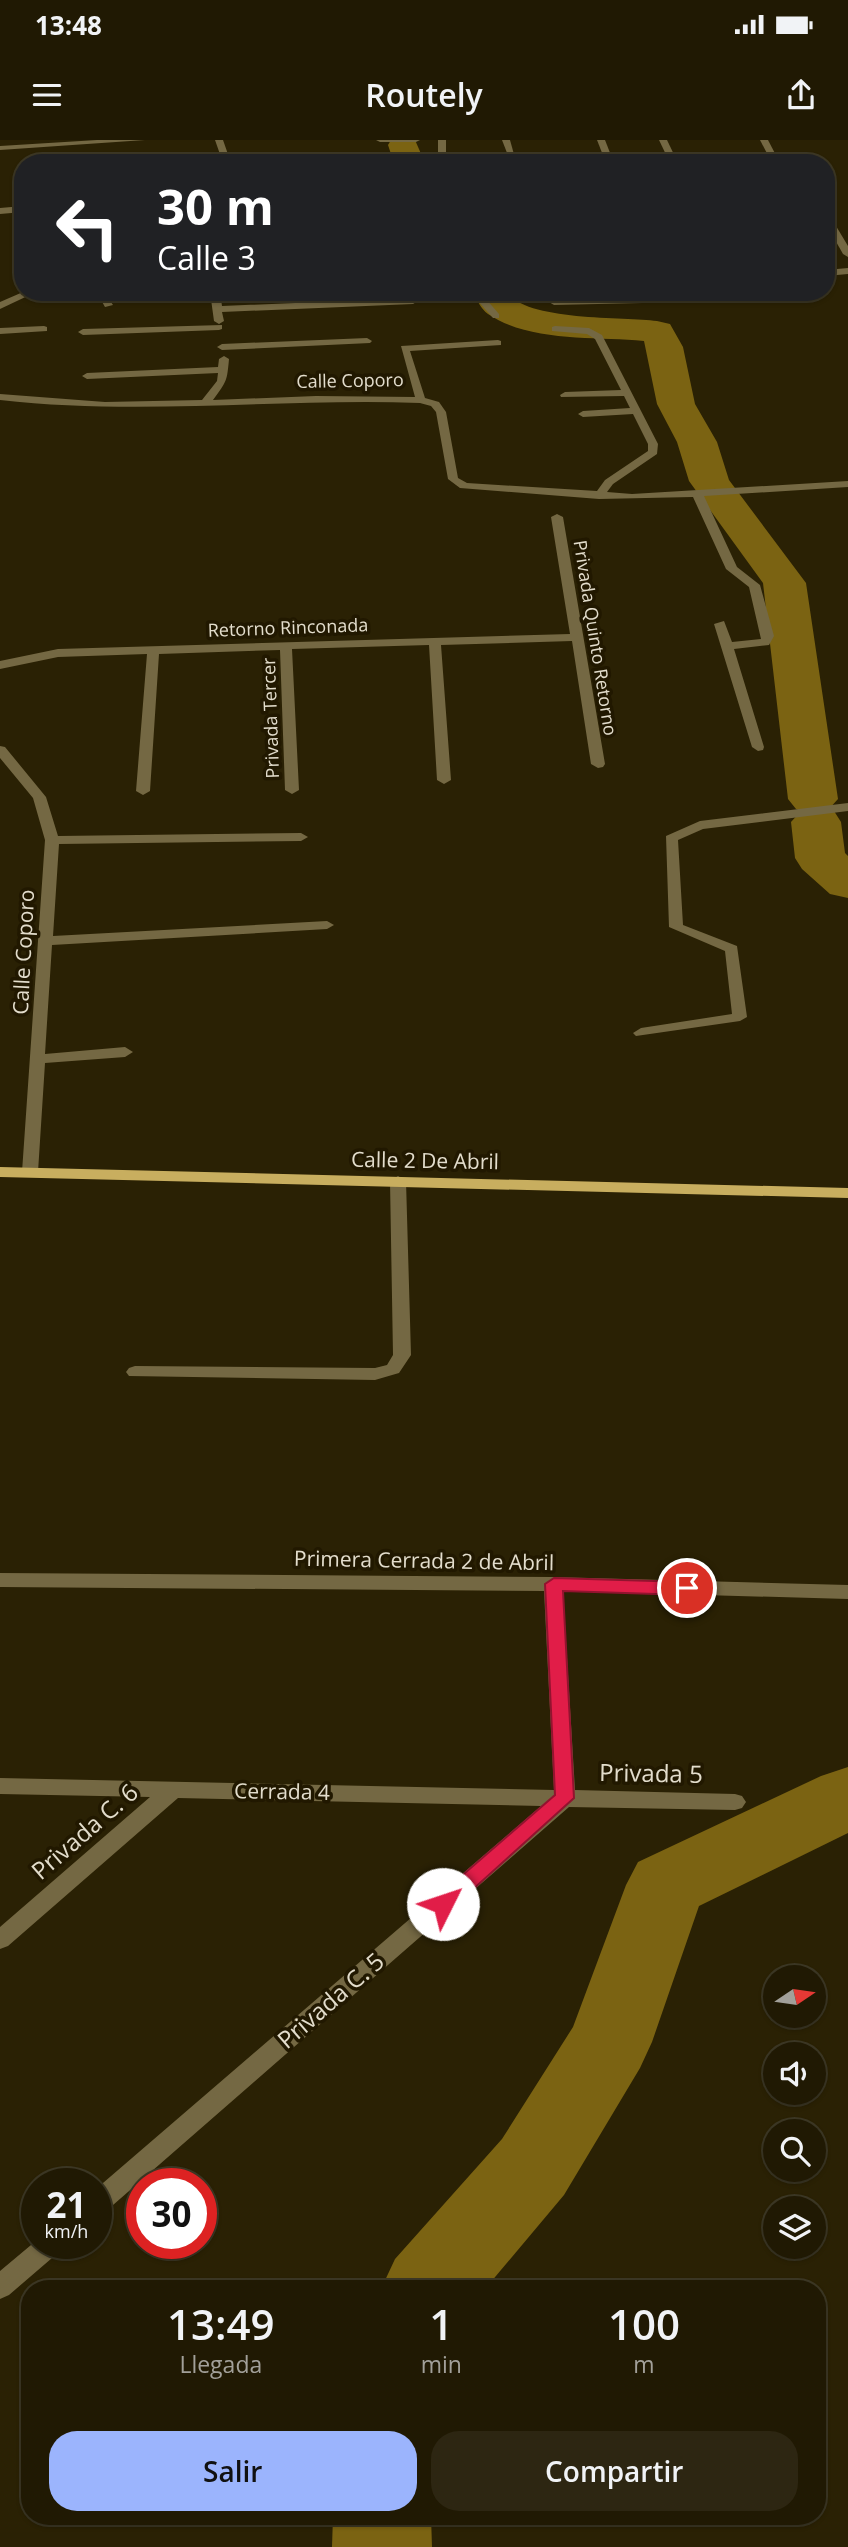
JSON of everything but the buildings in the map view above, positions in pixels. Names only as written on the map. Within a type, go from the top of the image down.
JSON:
[{"type":"main road","name":"Calle 2 De Abril","points":[[0,1172],[848,1193]]},
{"type":"street","points":[[0,148],[46,142],[141,140]]},
{"type":"street","points":[[380,140],[415,140]]},
{"type":"street","points":[[835,232],[848,254]]},
{"type":"street","points":[[106,301],[108,305]]},
{"type":"street","points":[[204,404],[222,381],[225,370],[216,301]]},
{"type":"street","points":[[217,309],[413,301]]},
{"type":"street","points":[[483,301],[496,316]]},
{"type":"street","points":[[554,302],[582,301]]},
{"type":"street","points":[[83,332],[219,327]]},
{"type":"street","points":[[0,331],[44,329]]},
{"type":"street","points":[[555,329],[589,331],[599,337],[653,444],[653,452],[609,482],[599,496]]},
{"type":"street","points":[[222,348],[367,341]]},
{"type":"street","points":[[421,400],[404,348],[498,343]]},
{"type":"street","points":[[87,376],[225,370]]},
{"type":"street","points":[[565,395],[627,393]]},
{"type":"street","name":"Calle Coporo","points":[[0,397],[83,405],[421,400],[435,404],[441,412],[449,471],[453,479],[464,486],[599,496],[698,495],[736,489],[848,484]]},
{"type":"street","points":[[583,414],[637,411]]},
{"type":"street","points":[[698,495],[733,569],[754,585],[768,636],[765,642],[727,646]]},
{"type":"street","name":"Privada Quinto Retorno","points":[[557,517],[597,764]]},
{"type":"street","points":[[720,624],[758,747]]},
{"type":"street","name":"Retorno Rinconada","points":[[0,665],[58,653],[578,637]]},
{"type":"street","points":[[435,641],[444,780]]},
{"type":"street","name":"Privada Tercer","points":[[286,645],[292,790]]},
{"type":"street","points":[[143,791],[153,649]]},
{"type":"street","name":"Calle Coporo","points":[[0,750],[39,797],[52,841],[30,1172]]},
{"type":"street","points":[[641,1032],[740,1017],[732,949],[676,928],[671,839],[700,825],[848,807]]},
{"type":"street","points":[[52,841],[301,837]]},
{"type":"street","points":[[46,941],[327,925]]},
{"type":"street","points":[[39,1059],[125,1052]]},
{"type":"street","points":[[135,1372],[375,1374],[393,1369],[402,1355],[398,1181]]},
{"type":"street","name":"Primera Cerrada 2 de Abril","points":[[0,1580],[554,1584],[848,1592]]},
{"type":"street","points":[[554,1584],[565,1798]]},
{"type":"street","name":"Cerrada 4","points":[[0,1786],[565,1798]]},
{"type":"street","name":"Privada C. 6","points":[[0,1940],[173,1790]]},
{"type":"street","name":"Privada 5","points":[[565,1798],[735,1802]]},
{"type":"street","name":"Privada C. 5","points":[[112,2190],[565,1798]]},
{"type":"street","points":[[0,2287],[33,2259]]},
{"type":"waterway","points":[[403,145],[406,154]]},
{"type":"waterway","points":[[494,301],[514,314],[532,319],[657,332],[665,347],[676,404],[697,442],[709,481],[784,583],[813,799]]},
{"type":"waterway","points":[[816,822],[820,858],[848,883]]},
{"type":"waterway","points":[[435,2280],[533,2167],[610,2042],[666,1885],[848,1798]]},
{"type":"waterway","points":[[382,2525],[382,2547]]},
{"type":"route","points":[[443,1904],[565,1798],[554,1584],[687,1588]]}]
